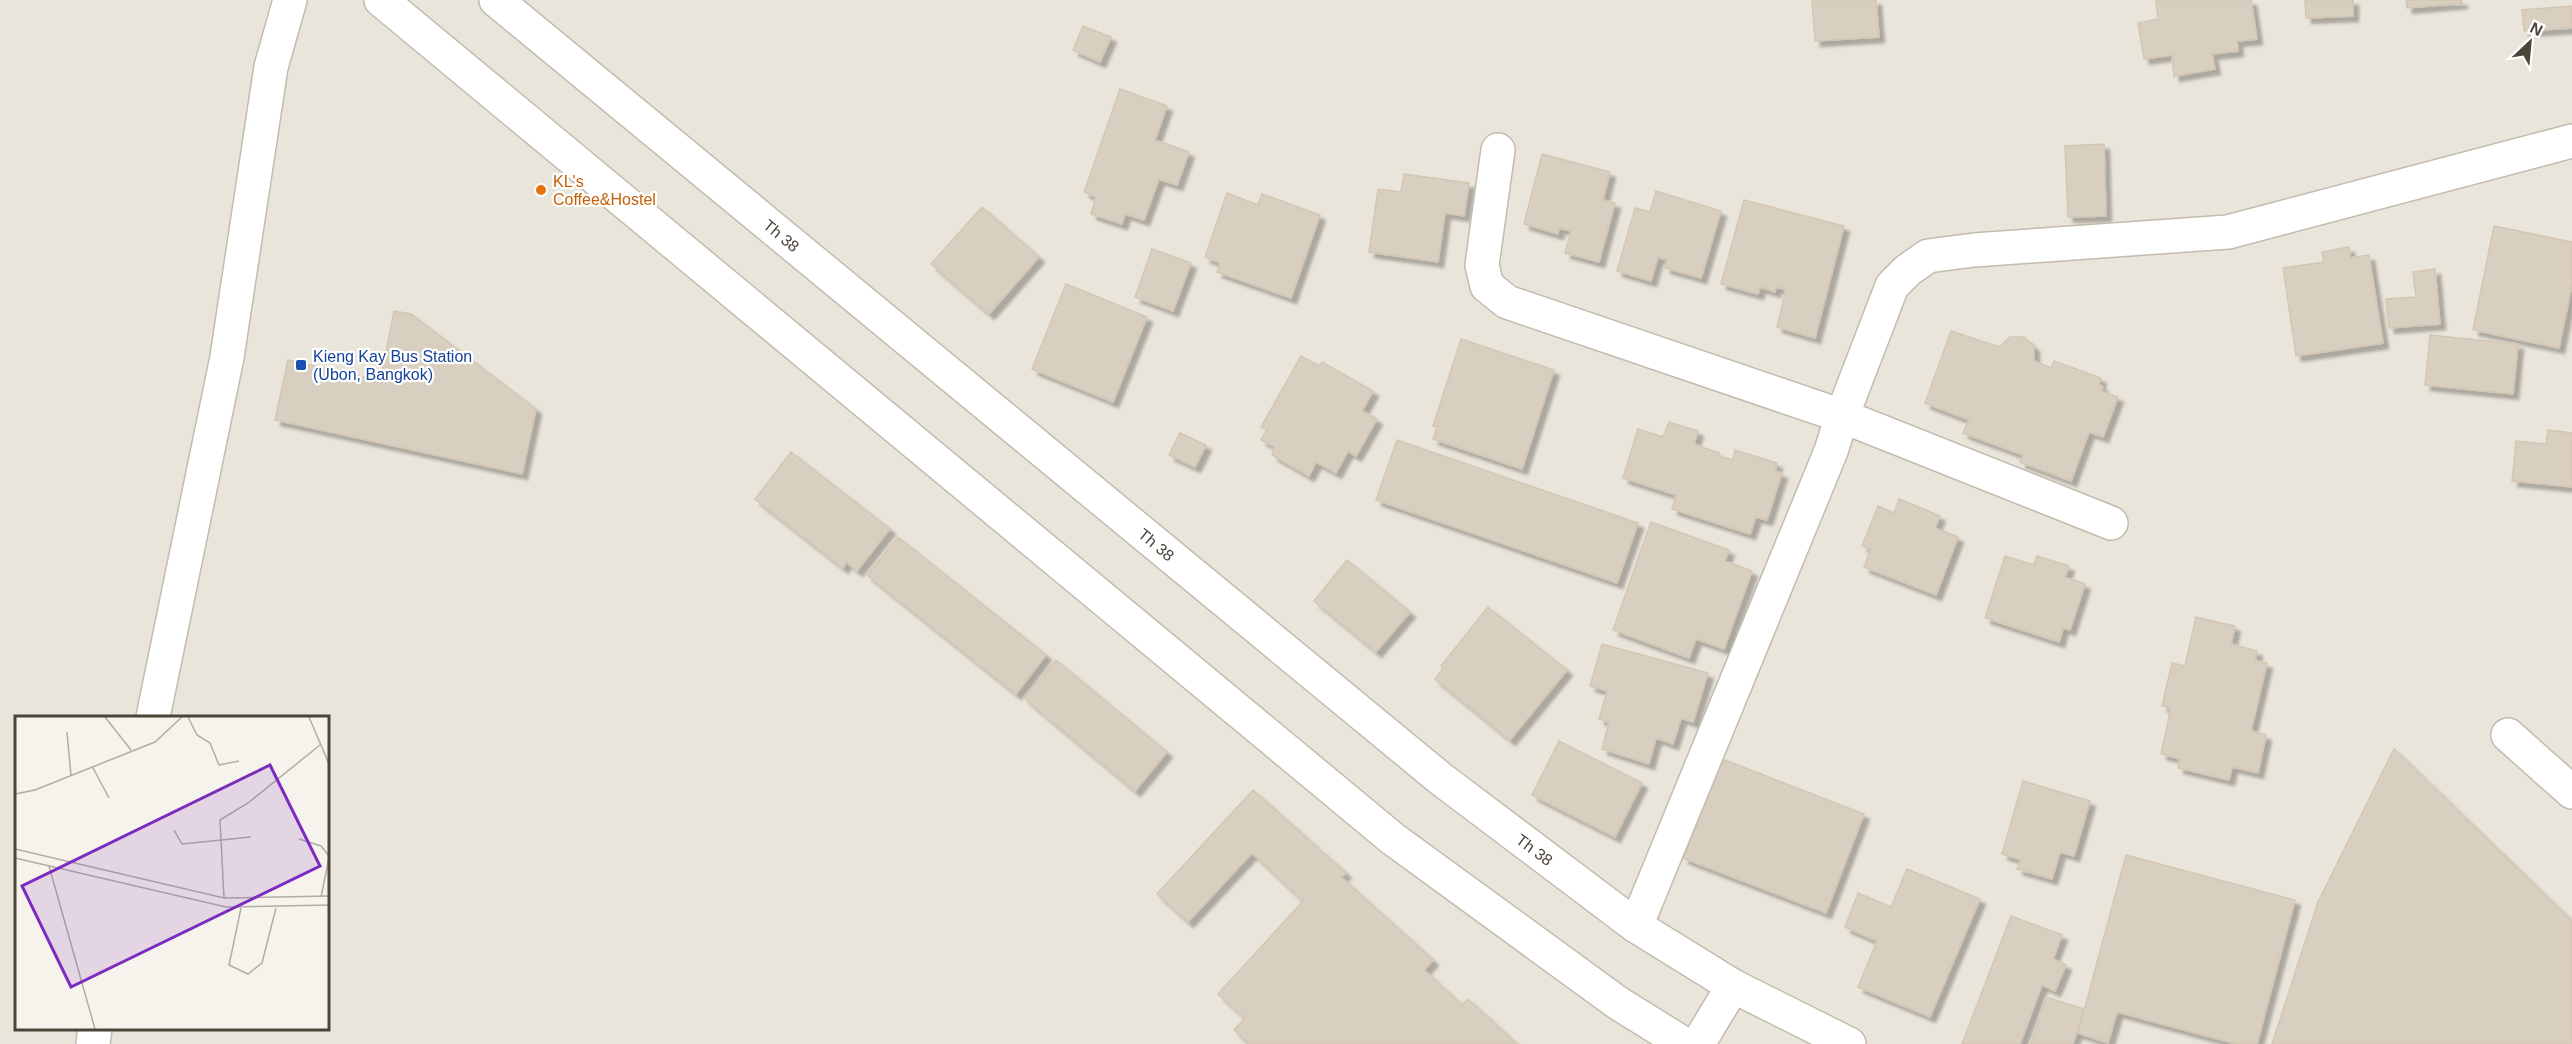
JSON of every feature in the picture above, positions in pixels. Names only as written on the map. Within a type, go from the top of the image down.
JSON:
[{"type":"street","points":[[153,716],[227,357],[271,67],[290,0]]},
{"type":"street","points":[[381,0],[1393,839],[1618,1004],[1684,1044]]},
{"type":"street","name":"Th 38","points":[[496,0],[1442,779],[1636,926],[1733,986],[1848,1044]]},
{"type":"street","points":[[1636,926],[1831,451],[1842,416],[1892,286],[1908,270],[1928,256],[1974,250],[2228,232],[2572,141]]},
{"type":"street","points":[[1498,150],[1482,265],[1487,286],[1507,302],[1842,416],[2111,523]]},
{"type":"street","points":[[2508,735],[2572,792]]},
{"type":"street","points":[[1698,1044],[1733,986]]},
{"type":"street","points":[[93,1044],[95,1029]]},
{"type":"shaded area","points":[[0,0],[2572,0],[2572,1044],[0,1044]]},
{"type":"building","points":[[1812,0],[1876,0],[1879,37],[1815,41]]},
{"type":"building","points":[[2156,0],[2251,0],[2257,39],[2237,41],[2238,51],[2212,54],[2215,69],[2174,76],[2172,55],[2144,59],[2138,23],[2158,19]]},
{"type":"building","points":[[2305,0],[2353,0],[2353,16],[2306,18]]},
{"type":"building","points":[[2406,0],[2461,0],[2462,3],[2407,8]]},
{"type":"building","points":[[2572,6],[2572,28],[2524,31],[2522,10]]},
{"type":"building","points":[[1083,26],[1111,37],[1100,62],[1073,50]]},
{"type":"building","points":[[1120,89],[1167,106],[1155,140],[1189,152],[1177,185],[1159,179],[1144,220],[1125,214],[1122,224],[1091,214],[1096,197],[1084,192]]},
{"type":"building","points":[[2104,144],[2106,216],[2068,217],[2065,146]]},
{"type":"building","points":[[1542,154],[1610,172],[1603,200],[1615,203],[1599,262],[1565,253],[1571,231],[1559,228],[1558,234],[1524,224]]},
{"type":"building","points":[[1404,174],[1469,183],[1464,216],[1445,213],[1438,262],[1369,252],[1378,189],[1401,192]]},
{"type":"building","points":[[1656,191],[1721,211],[1701,278],[1665,268],[1667,260],[1658,257],[1651,281],[1617,271],[1635,208],[1650,212]]},
{"type":"building","points":[[1227,193],[1258,205],[1262,194],[1320,215],[1291,298],[1217,272],[1220,263],[1205,257]]},
{"type":"building","points":[[1744,200],[1844,226],[1815,338],[1777,327],[1786,290],[1776,287],[1775,292],[1760,287],[1758,294],[1721,284]]},
{"type":"building","points":[[982,207],[1039,257],[989,314],[931,264]]},
{"type":"building","points":[[2494,226],[2572,242],[2572,284],[2559,348],[2473,330]]},
{"type":"building","points":[[2349,247],[2350,258],[2369,255],[2383,343],[2296,356],[2283,268],[2324,262],[2322,252]]},
{"type":"building","points":[[1152,249],[1191,263],[1173,311],[1135,297]]},
{"type":"building","points":[[2435,269],[2440,324],[2389,328],[2386,299],[2416,297],[2413,272]]},
{"type":"building","points":[[1066,284],[1147,317],[1113,402],[1032,369]]},
{"type":"building","points":[[394,311],[411,314],[536,409],[522,474],[275,420],[288,360],[380,381]]},
{"type":"building","points":[[1951,331],[1999,347],[2010,337],[2024,337],[2034,347],[2034,361],[2051,368],[2054,361],[2101,378],[2099,384],[2103,387],[2101,391],[2118,397],[2103,437],[2089,432],[2071,481],[2020,462],[2023,455],[1963,433],[1969,420],[1925,403]]},
{"type":"building","points":[[2430,335],[2518,344],[2513,394],[2425,385]]},
{"type":"building","points":[[1461,339],[1554,370],[1522,469],[1433,439],[1437,427],[1433,426]]},
{"type":"building","points":[[1301,356],[1319,366],[1322,362],[1373,391],[1362,411],[1377,419],[1356,456],[1348,451],[1336,473],[1316,462],[1309,476],[1272,455],[1275,447],[1261,440],[1267,430],[1261,427]]},
{"type":"building","points":[[1669,422],[1698,431],[1694,444],[1719,453],[1718,456],[1733,460],[1735,450],[1777,463],[1775,471],[1782,473],[1767,520],[1756,517],[1750,534],[1672,509],[1676,495],[1623,478],[1638,429],[1663,437]]},
{"type":"building","points":[[2548,430],[2572,433],[2572,487],[2512,481],[2516,441],[2546,444]]},
{"type":"building","points":[[1180,433],[1206,445],[1195,467],[1169,455]]},
{"type":"building","points":[[1397,440],[1638,523],[1617,583],[1376,500]]},
{"type":"building","points":[[791,452],[890,529],[857,571],[846,562],[843,568],[755,499]]},
{"type":"building","points":[[1899,499],[1940,516],[1935,528],[1958,537],[1936,595],[1864,567],[1871,549],[1862,546],[1878,506],[1894,513]]},
{"type":"building","points":[[1651,522],[1729,550],[1725,561],[1752,571],[1724,649],[1696,639],[1689,658],[1613,630]]},
{"type":"building","points":[[898,537],[1046,655],[1016,694],[867,575]]},
{"type":"building","points":[[2005,556],[2034,565],[2037,556],[2069,566],[2065,577],[2085,584],[2070,630],[2063,628],[2059,642],[1985,618]]},
{"type":"building","points":[[1347,560],[1410,612],[1376,652],[1314,601]]},
{"type":"building","points":[[1488,607],[1567,670],[1510,740],[1435,679],[1443,668],[1441,666]]},
{"type":"building","points":[[2196,617],[2235,626],[2231,644],[2257,651],[2255,660],[2267,663],[2251,731],[2266,735],[2258,773],[2232,767],[2229,780],[2178,768],[2180,759],[2161,754],[2171,708],[2162,706],[2172,663],[2185,666]]},
{"type":"building","points":[[1602,644],[1708,673],[1693,722],[1681,718],[1673,744],[1656,738],[1649,764],[1602,749],[1609,722],[1599,719],[1607,691],[1590,686]]},
{"type":"building","points":[[1056,660],[1167,752],[1135,791],[1024,698]]},
{"type":"building","points":[[1559,741],[1642,783],[1615,837],[1532,795]]},
{"type":"building","points":[[2394,749],[2572,921],[2572,1044],[2272,1044],[2318,902]]},
{"type":"building","points":[[1722,759],[1864,814],[1826,913],[1683,858]]},
{"type":"building","points":[[2023,781],[2090,801],[2074,856],[2060,852],[2052,879],[2017,869],[2021,860],[2002,854]]},
{"type":"building","points":[[1253,790],[1346,873],[1341,877],[1433,960],[1424,970],[1462,1005],[1468,999],[1517,1044],[1249,1044],[1234,1030],[1245,1018],[1218,994],[1303,901],[1252,853],[1188,922],[1157,894]]},
{"type":"building","points":[[2126,855],[2295,900],[2257,1044],[2236,1044],[2117,1012],[2108,1043],[2078,1033]]},
{"type":"building","points":[[1907,869],[1980,899],[1930,1017],[1858,987],[1877,941],[1845,927],[1858,893],[1891,907]]},
{"type":"building","points":[[2011,916],[2062,935],[2053,959],[2066,965],[2055,991],[2042,985],[2020,1044],[1962,1044]]},
{"type":"building","points":[[2046,997],[2084,1009],[2073,1044],[2031,1044]]},
{"type":"place","name":"KL's Coffee&Hostel","points":[[541,190]]},
{"type":"place","name":"Kieng Kay Bus Station (Ubon, Bangkok)","points":[[301,365]]}]
